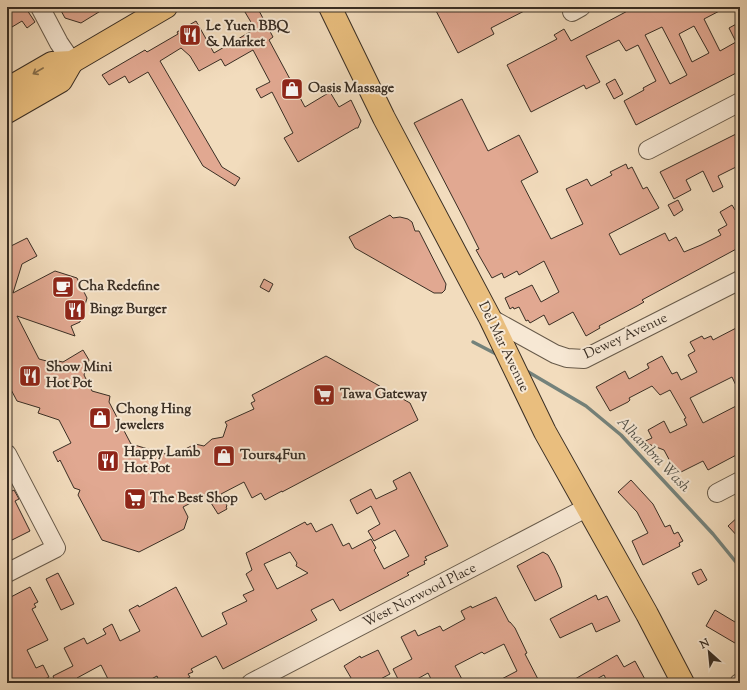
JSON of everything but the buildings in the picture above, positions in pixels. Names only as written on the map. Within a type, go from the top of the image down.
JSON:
[{"type":"main road","points":[[7,89],[52,63],[72,62],[166,7]]},
{"type":"main road","name":"Del Mar Avenue","points":[[330,7],[410,166],[490,318],[531,403],[682,683]]},
{"type":"main road","points":[[7,112],[61,81],[72,62]]},
{"type":"street","points":[[40,7],[59,43],[72,62]]},
{"type":"street","points":[[648,150],[740,102]]},
{"type":"street","name":"Dewey Avenue","points":[[490,318],[555,354],[567,358],[584,359],[740,280]]},
{"type":"street","points":[[7,454],[56,548],[7,573]]},
{"type":"street","points":[[717,493],[740,481]]},
{"type":"street","name":"West Norwood Place","points":[[251,683],[588,507]]},
{"type":"waterway","name":"Alhambra Wash","points":[[473,342],[498,355]]},
{"type":"waterway","name":"Alhambra Wash","points":[[525,370],[586,406],[621,435],[713,534],[740,567]]},
{"type":"place","name":"Le Yuen BBQ & Market","points":[[190,35]]},
{"type":"place","name":"Oasis Massage","points":[[292,89]]},
{"type":"place","name":"Cha Redefine","points":[[63,287]]},
{"type":"place","name":"Bingz Burger","points":[[75,310]]},
{"type":"place","name":"Show Mini Hot Pot","points":[[30,376]]},
{"type":"place","name":"Tawa Gateway","points":[[324,395]]},
{"type":"place","name":"Chong Hing Jewelers","points":[[100,418]]},
{"type":"place","name":"Tours4Fun","points":[[224,456]]},
{"type":"place","name":"Happy Lamb Hot Pot","points":[[108,461]]},
{"type":"place","name":"The Best Shop","points":[[135,499]]}]
